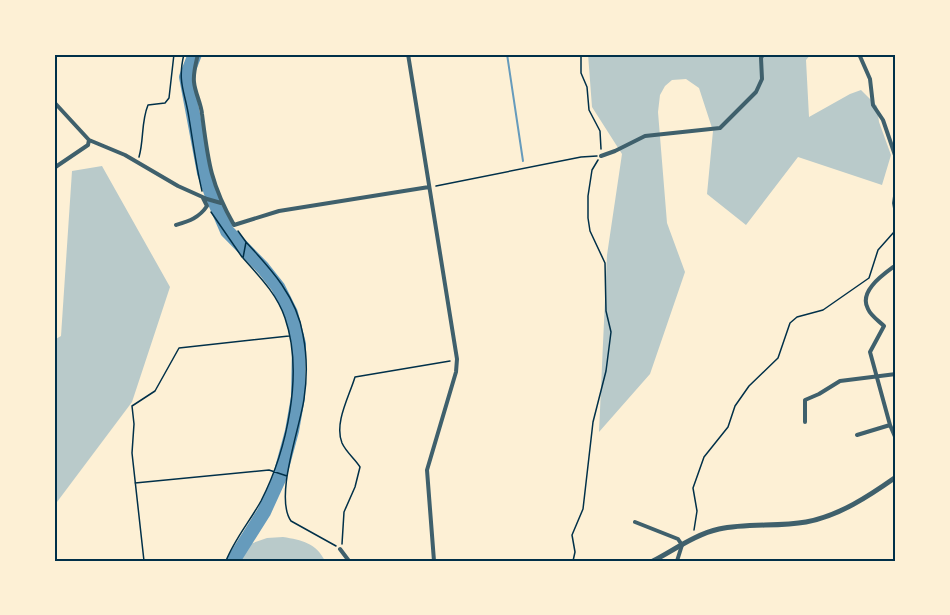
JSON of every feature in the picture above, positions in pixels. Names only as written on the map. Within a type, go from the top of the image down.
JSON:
[{"type":"street","points":[[198,54],[194,81],[202,111],[211,175],[219,202],[234,225],[279,211],[429,187]]},
{"type":"street","points":[[408,54],[457,359],[456,372],[427,470],[434,561]]},
{"type":"street","points":[[600,156],[645,136],[720,128],[756,92],[762,79],[761,58],[763,54]]},
{"type":"street","points":[[859,54],[870,79],[873,105],[883,120],[896,158]]},
{"type":"street","points":[[54,102],[89,140],[137,161],[178,186],[219,202]]},
{"type":"street","points":[[54,168],[88,145],[89,140]]},
{"type":"street","points":[[896,190],[894,203],[896,213]]},
{"type":"street","points":[[176,225],[191,221],[203,211],[207,206],[205,198]]},
{"type":"street","points":[[896,264],[876,282],[866,296],[869,312],[884,326],[870,352],[896,439]]},
{"type":"street","points":[[805,422],[805,400],[840,381],[896,374]]},
{"type":"street","points":[[857,435],[890,425]]},
{"type":"street","points":[[653,561],[682,545],[720,529],[807,522],[834,513],[861,500],[896,477]]},
{"type":"street","points":[[635,522],[678,539],[682,545]]},
{"type":"street","points":[[677,561],[682,545]]},
{"type":"street","points":[[340,549],[349,561]]},
{"type":"path","points":[[137,161],[142,143],[144,116],[148,105],[165,103],[169,98],[174,54]]},
{"type":"path","points":[[184,54],[180,75],[189,116],[193,154],[205,198]]},
{"type":"path","points":[[573,561],[575,552],[572,536],[583,508],[593,423],[606,372],[611,332],[606,311],[605,263],[590,231],[588,218],[588,196],[592,170],[600,156],[600,131],[590,110],[587,87],[581,73],[581,54]]},
{"type":"path","points":[[429,187],[581,157],[600,156]]},
{"type":"path","points":[[207,206],[236,251],[274,296],[285,317],[290,335],[294,381],[290,415],[274,471],[261,500],[226,561]]},
{"type":"path","points":[[693,540],[698,511],[693,488],[704,457],[728,427],[735,406],[749,386],[778,358],[790,323],[797,316],[823,310],[869,278],[878,250],[894,231],[896,213]]},
{"type":"path","points":[[234,225],[246,242],[273,270],[290,296],[303,333],[304,400],[290,459],[285,496],[288,517],[291,521],[340,549],[343,538],[344,512],[355,487],[360,467],[343,446],[340,434],[343,414],[355,377],[457,359]]},
{"type":"path","points":[[243,258],[246,242]]},
{"type":"path","points":[[144,561],[132,453],[134,424],[132,406],[155,391],[179,348],[290,335]]},
{"type":"path","points":[[135,483],[269,470],[287,476]]},
{"type":"shaded area","points":[[588,54],[811,54],[806,60],[809,117],[861,90],[877,106],[879,122],[891,155],[882,185],[798,157],[746,225],[707,194],[713,131],[699,88],[686,79],[672,80],[665,86],[660,95],[658,112],[667,223],[685,272],[650,374],[599,432],[607,255],[622,154],[592,107]]},
{"type":"shaded area","points":[[102,166],[170,287],[132,402],[54,506],[54,340],[61,336],[72,171]]},
{"type":"shaded area","points":[[283,537],[308,543],[325,561],[225,561],[233,550],[267,538]]},
{"type":"waterway","points":[[195,54],[186,77],[204,173],[212,196],[227,231],[278,287],[291,313],[299,344],[298,397],[292,431],[279,479],[264,512],[233,561]]},
{"type":"waterway","points":[[507,54],[523,161]]}]
